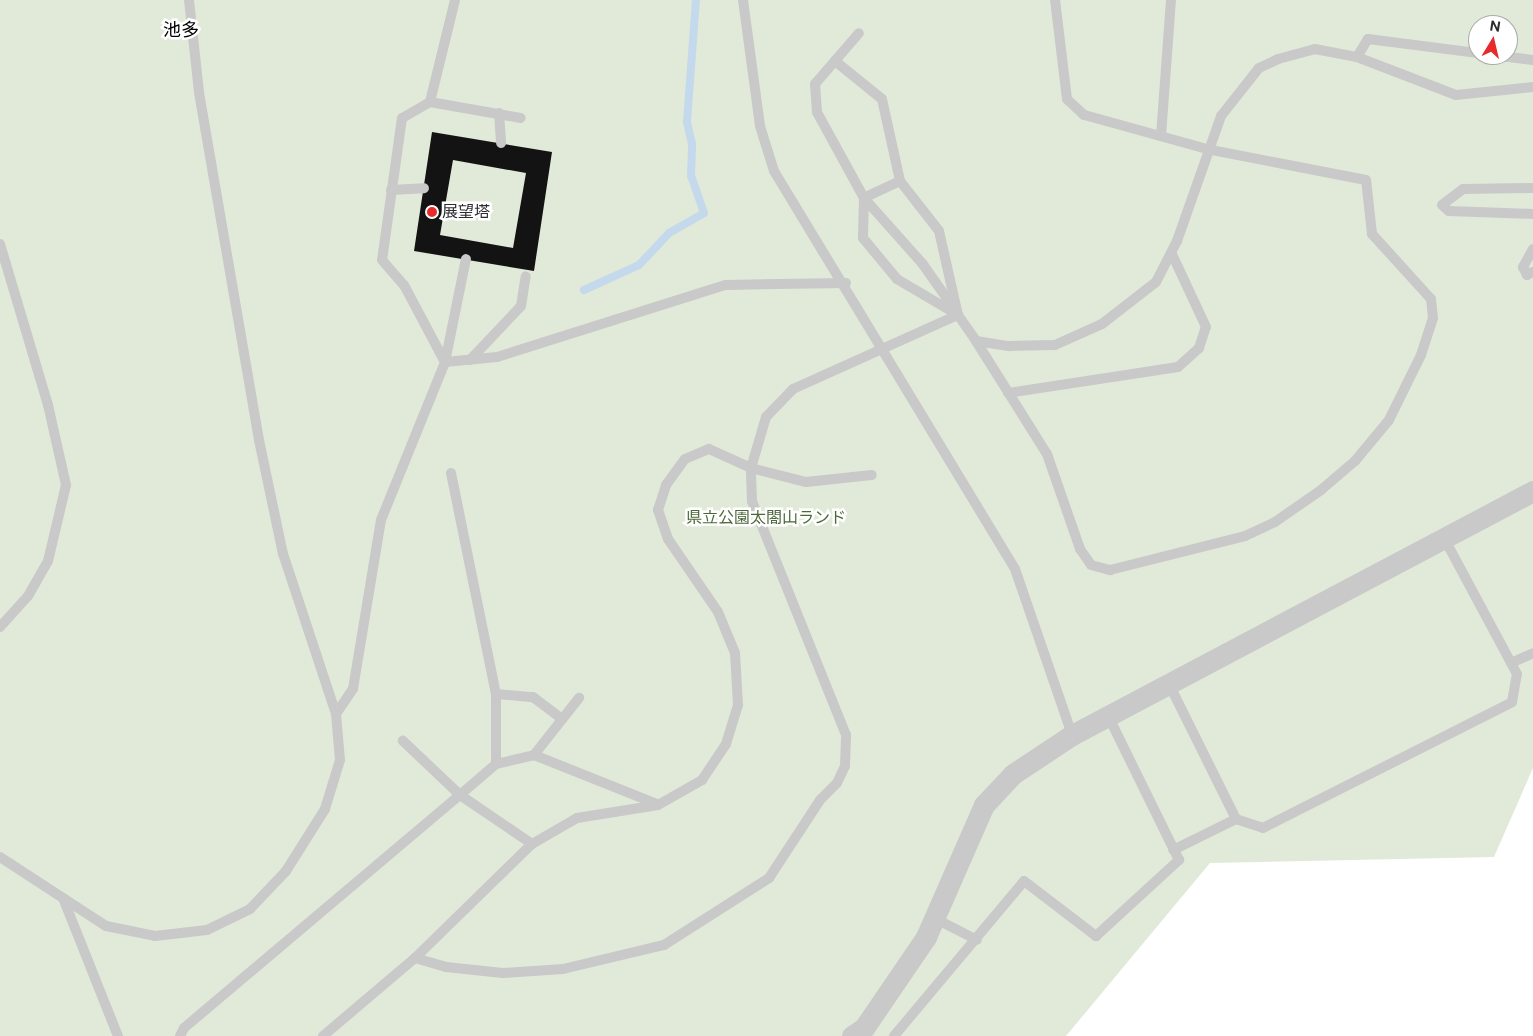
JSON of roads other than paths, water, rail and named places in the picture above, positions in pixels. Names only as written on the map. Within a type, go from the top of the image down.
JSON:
[{"type":"street","points":[[852,1036],[864,1028],[934,918],[984,805],[1013,774],[1072,735],[1533,491]]},
{"type":"lane","points":[[0,857],[106,926],[155,936],[207,930],[250,909],[286,871],[325,809],[340,760],[336,714],[283,554],[259,440],[199,92],[189,0]]},
{"type":"lane","points":[[430,102],[455,0]]},
{"type":"lane","points":[[859,33],[814,84],[817,112],[864,198],[922,262],[976,341],[1047,454],[1080,549],[1091,565],[1110,570],[1268,526],[1356,461],[1389,420],[1421,355],[1433,318],[1431,298],[1372,234],[1366,180],[1207,149],[1084,115],[1067,99],[1055,0]]},
{"type":"lane","points":[[1161,136],[1172,0]]},
{"type":"lane","points":[[745,2],[760,126],[774,171],[846,283],[1015,569],[1072,735]]},
{"type":"lane","points":[[1357,56],[1368,39],[1468,52]]},
{"type":"lane","points":[[976,341],[1056,345],[1102,324],[1137,300],[1156,282],[1172,254],[1207,149],[1239,88],[1259,68],[1315,49],[1357,56],[1456,95],[1533,87]]},
{"type":"lane","points":[[1518,58],[1533,60]]},
{"type":"lane","points":[[835,61],[882,100],[900,181],[939,231],[958,315]]},
{"type":"lane","points":[[445,362],[404,285],[382,260],[402,118],[430,102],[521,118]]},
{"type":"lane","points":[[499,113],[501,143]]},
{"type":"lane","points":[[864,198],[900,181]]},
{"type":"lane","points":[[391,190],[424,188]]},
{"type":"lane","points":[[1533,188],[1463,189],[1442,205],[1450,212],[1533,214]]},
{"type":"lane","points":[[864,198],[863,238],[897,279],[958,315]]},
{"type":"lane","points":[[0,244],[48,405],[66,485],[48,561],[28,596],[0,627]]},
{"type":"lane","points":[[1533,249],[1523,267],[1527,275],[1533,272]]},
{"type":"lane","points":[[1008,393],[1178,368],[1199,348],[1206,327],[1172,254]]},
{"type":"lane","points":[[336,714],[353,689],[381,520],[445,362],[466,259]]},
{"type":"lane","points":[[470,360],[521,306],[526,276]]},
{"type":"lane","points":[[445,362],[497,357],[726,285],[846,283]]},
{"type":"lane","points":[[415,958],[446,967],[503,973],[563,969],[664,945],[769,878],[820,800],[837,783],[846,766],[846,735],[752,500],[751,468],[766,417],[775,404],[793,389],[958,315]]},
{"type":"lane","points":[[323,1036],[415,958],[532,844],[577,818],[658,805],[702,780],[726,744],[738,705],[735,653],[718,612],[668,539],[658,510],[666,485],[686,459],[709,449],[751,468],[806,482],[872,475]]},
{"type":"lane","points":[[451,473],[496,694],[496,764]]},
{"type":"lane","points":[[1174,850],[1236,819],[1263,828],[1512,702],[1517,674],[1444,538]]},
{"type":"lane","points":[[1511,663],[1533,653]]},
{"type":"lane","points":[[1169,684],[1236,819]]},
{"type":"lane","points":[[496,694],[533,697],[562,719]]},
{"type":"lane","points":[[534,755],[579,698]]},
{"type":"lane","points":[[894,1036],[977,940],[1024,881],[1096,936],[1179,860],[1108,716]]},
{"type":"lane","points":[[403,741],[460,795],[532,844]]},
{"type":"lane","points":[[180,1036],[184,1028],[496,764],[534,755],[658,805]]},
{"type":"lane","points":[[63,898],[118,1036]]},
{"type":"lane","points":[[934,918],[977,940]]},
{"type":"waterway","points":[[584,290],[639,265],[669,233],[704,213],[691,176],[692,144],[687,122],[696,0]]},
{"type":"place","name":"展望塔","points":[[432,212]]},
{"type":"district","name":"池多","points":[[181,30]]},
{"type":"park label","name":"県立公園太閤山ランド","points":[[766,518]]}]
